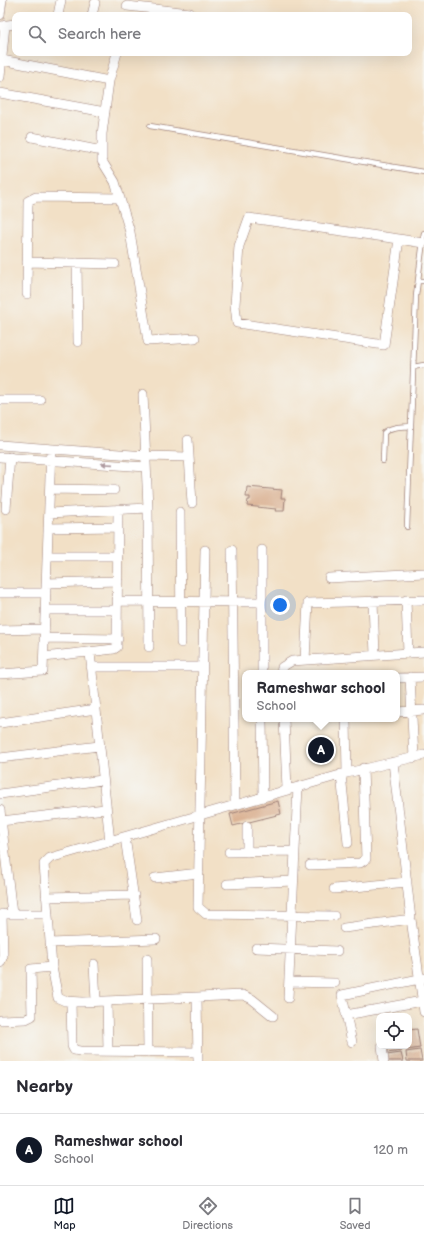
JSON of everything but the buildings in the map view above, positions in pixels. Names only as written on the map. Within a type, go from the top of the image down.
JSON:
[{"type":"street","points":[[0,15],[2,0]]},
{"type":"street","points":[[59,12],[61,0]]},
{"type":"street","points":[[93,12],[95,3]]},
{"type":"street","points":[[127,7],[172,12]]},
{"type":"street","points":[[0,77],[3,26]]},
{"type":"street","points":[[117,56],[109,80],[104,112],[102,161],[115,182],[130,232],[148,341],[195,338]]},
{"type":"street","points":[[2,60],[109,80]]},
{"type":"street","points":[[0,93],[104,112]]},
{"type":"street","points":[[32,137],[102,151]]},
{"type":"street","points":[[27,294],[26,205],[31,198],[120,198]]},
{"type":"street","points":[[399,239],[384,345],[237,323],[235,305],[239,246],[249,218],[399,239],[423,243]]},
{"type":"street","points":[[27,262],[115,264]]},
{"type":"street","points":[[77,263],[78,342]]},
{"type":"street","points":[[143,394],[148,508],[150,601],[149,648]]},
{"type":"street","points":[[0,400],[40,400]]},
{"type":"street","points":[[188,440],[192,503]]},
{"type":"street","points":[[0,445],[146,456],[189,457]]},
{"type":"street","points":[[0,674],[43,671],[51,449]]},
{"type":"street","points":[[0,457],[146,467]]},
{"type":"street","points":[[6,509],[10,457]]},
{"type":"street","points":[[50,489],[114,490]]},
{"type":"street","points":[[49,513],[148,508]]},
{"type":"street","points":[[44,657],[90,653],[114,649],[117,647],[118,509]]},
{"type":"street","points":[[180,512],[181,643]]},
{"type":"street","points":[[48,528],[118,526]]},
{"type":"street","points":[[204,550],[198,907],[206,914],[334,916]]},
{"type":"street","points":[[232,550],[235,805]]},
{"type":"street","points":[[262,550],[262,670]]},
{"type":"street","points":[[47,556],[118,556]]},
{"type":"street","points":[[329,578],[424,573]]},
{"type":"street","points":[[46,583],[118,581]]},
{"type":"street","points":[[0,593],[46,593]]},
{"type":"street","points":[[406,600],[408,653]]},
{"type":"street","points":[[304,660],[308,602],[424,600]]},
{"type":"street","points":[[46,610],[117,606],[150,601],[262,602]]},
{"type":"street","points":[[373,601],[375,655]]},
{"type":"street","points":[[1,630],[118,639]]},
{"type":"street","points":[[282,670],[282,667],[286,663],[304,660],[424,652]]},
{"type":"street","points":[[90,653],[105,809],[110,842]]},
{"type":"street","points":[[91,667],[202,667]]},
{"type":"street","points":[[410,677],[414,758]]},
{"type":"street","points":[[400,678],[424,678]]},
{"type":"street","points":[[0,722],[96,709]]},
{"type":"street","points":[[400,712],[424,710]]},
{"type":"street","points":[[262,722],[263,796]]},
{"type":"street","points":[[284,722],[288,789]]},
{"type":"street","points":[[346,722],[344,774],[348,843]]},
{"type":"street","points":[[0,758],[99,746]]},
{"type":"street","points":[[273,1016],[252,999],[243,996],[71,1002],[58,998],[52,967],[44,864],[50,858],[110,842],[263,796],[363,768],[424,755]]},
{"type":"street","points":[[346,1015],[423,1007],[422,979],[411,919],[394,762]]},
{"type":"street","points":[[310,865],[360,863],[366,859],[363,768]]},
{"type":"street","points":[[0,794],[102,780]]},
{"type":"street","points":[[288,998],[298,787]]},
{"type":"street","points":[[12,914],[4,878],[1,817],[105,809]]},
{"type":"street","points":[[247,826],[247,852]]},
{"type":"street","points":[[125,837],[137,920]]},
{"type":"street","points":[[229,852],[294,850]]},
{"type":"street","points":[[155,878],[199,873]]},
{"type":"street","points":[[227,884],[293,881]]},
{"type":"street","points":[[334,889],[407,882]]},
{"type":"street","points":[[46,897],[134,895]]},
{"type":"street","points":[[0,963],[3,956],[1,914],[48,914]]},
{"type":"street","points":[[344,928],[411,919]]},
{"type":"street","points":[[50,943],[156,939]]},
{"type":"street","points":[[256,948],[337,951]]},
{"type":"street","points":[[147,959],[148,1052]]},
{"type":"street","points":[[94,964],[96,1001]]},
{"type":"street","points":[[1,1020],[26,1019],[32,1016],[31,969],[52,967]]},
{"type":"street","points":[[352,1042],[342,995],[422,979]]},
{"type":"street","points":[[289,982],[335,983]]},
{"type":"street","points":[[71,1002],[72,1046],[74,1050],[113,1055],[148,1052],[197,1056],[197,998]]},
{"type":"street","points":[[107,1001],[113,1055]]},
{"type":"street","points":[[382,1049],[384,1061]]},
{"type":"lane","points":[[150,126],[424,172]]},
{"type":"lane","points":[[407,528],[413,366],[418,281],[424,233]]},
{"type":"lane","points":[[418,281],[424,281]]},
{"type":"lane","points":[[413,366],[424,365]]},
{"type":"lane","points":[[383,461],[384,433],[390,428],[411,426]]},
{"type":"place","name":"Rameshwar school","points":[[321,750]]}]
